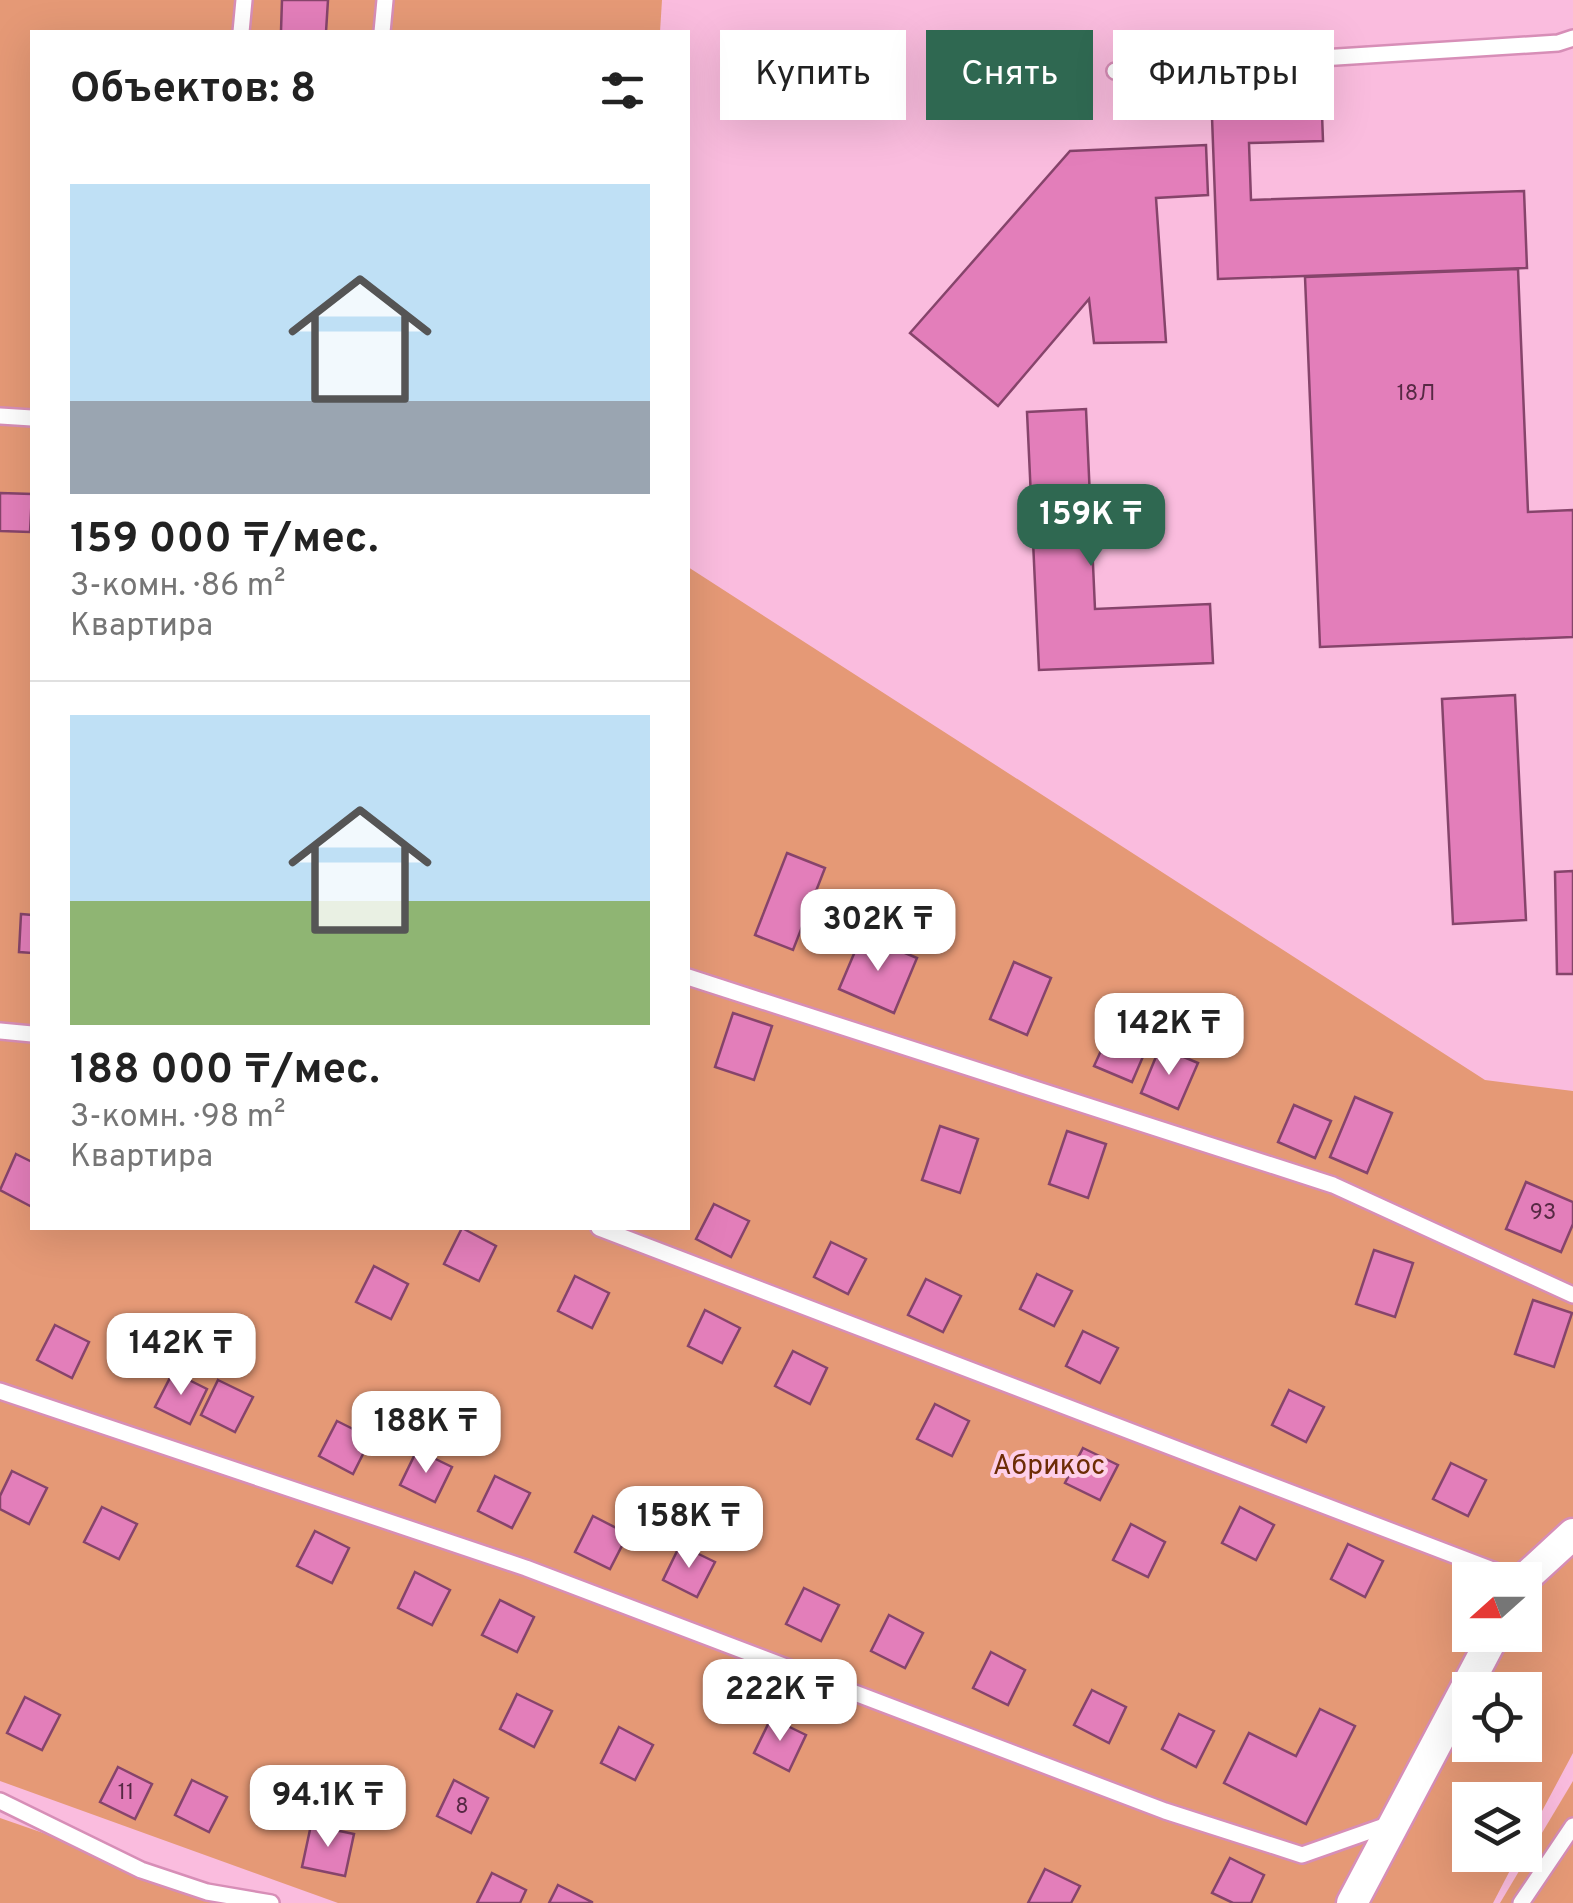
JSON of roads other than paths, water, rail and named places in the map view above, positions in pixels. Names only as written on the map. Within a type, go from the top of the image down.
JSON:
[{"type":"street","points":[[1541,1562],[1573,1534]]},
{"type":"street","points":[[1357,1902],[1485,1652]]},
{"type":"lane","points":[[241,30],[244,0]]},
{"type":"lane","points":[[382,30],[385,0]]},
{"type":"lane","points":[[1334,57],[1539,44],[1573,38]]},
{"type":"lane","points":[[0,416],[30,418]]},
{"type":"lane","points":[[690,978],[1334,1185],[1573,1296]]},
{"type":"lane","points":[[0,1031],[30,1034]]},
{"type":"lane","points":[[604,1230],[1474,1562]]},
{"type":"lane","points":[[0,1391],[526,1568],[1166,1811],[1302,1855],[1398,1822]]},
{"type":"lane","points":[[0,1801],[140,1870],[207,1892],[270,1903]]},
{"type":"lane","points":[[1521,1903],[1573,1826]]},
{"type":"park label","name":"Абрикос","points":[[1049,1467]]}]
